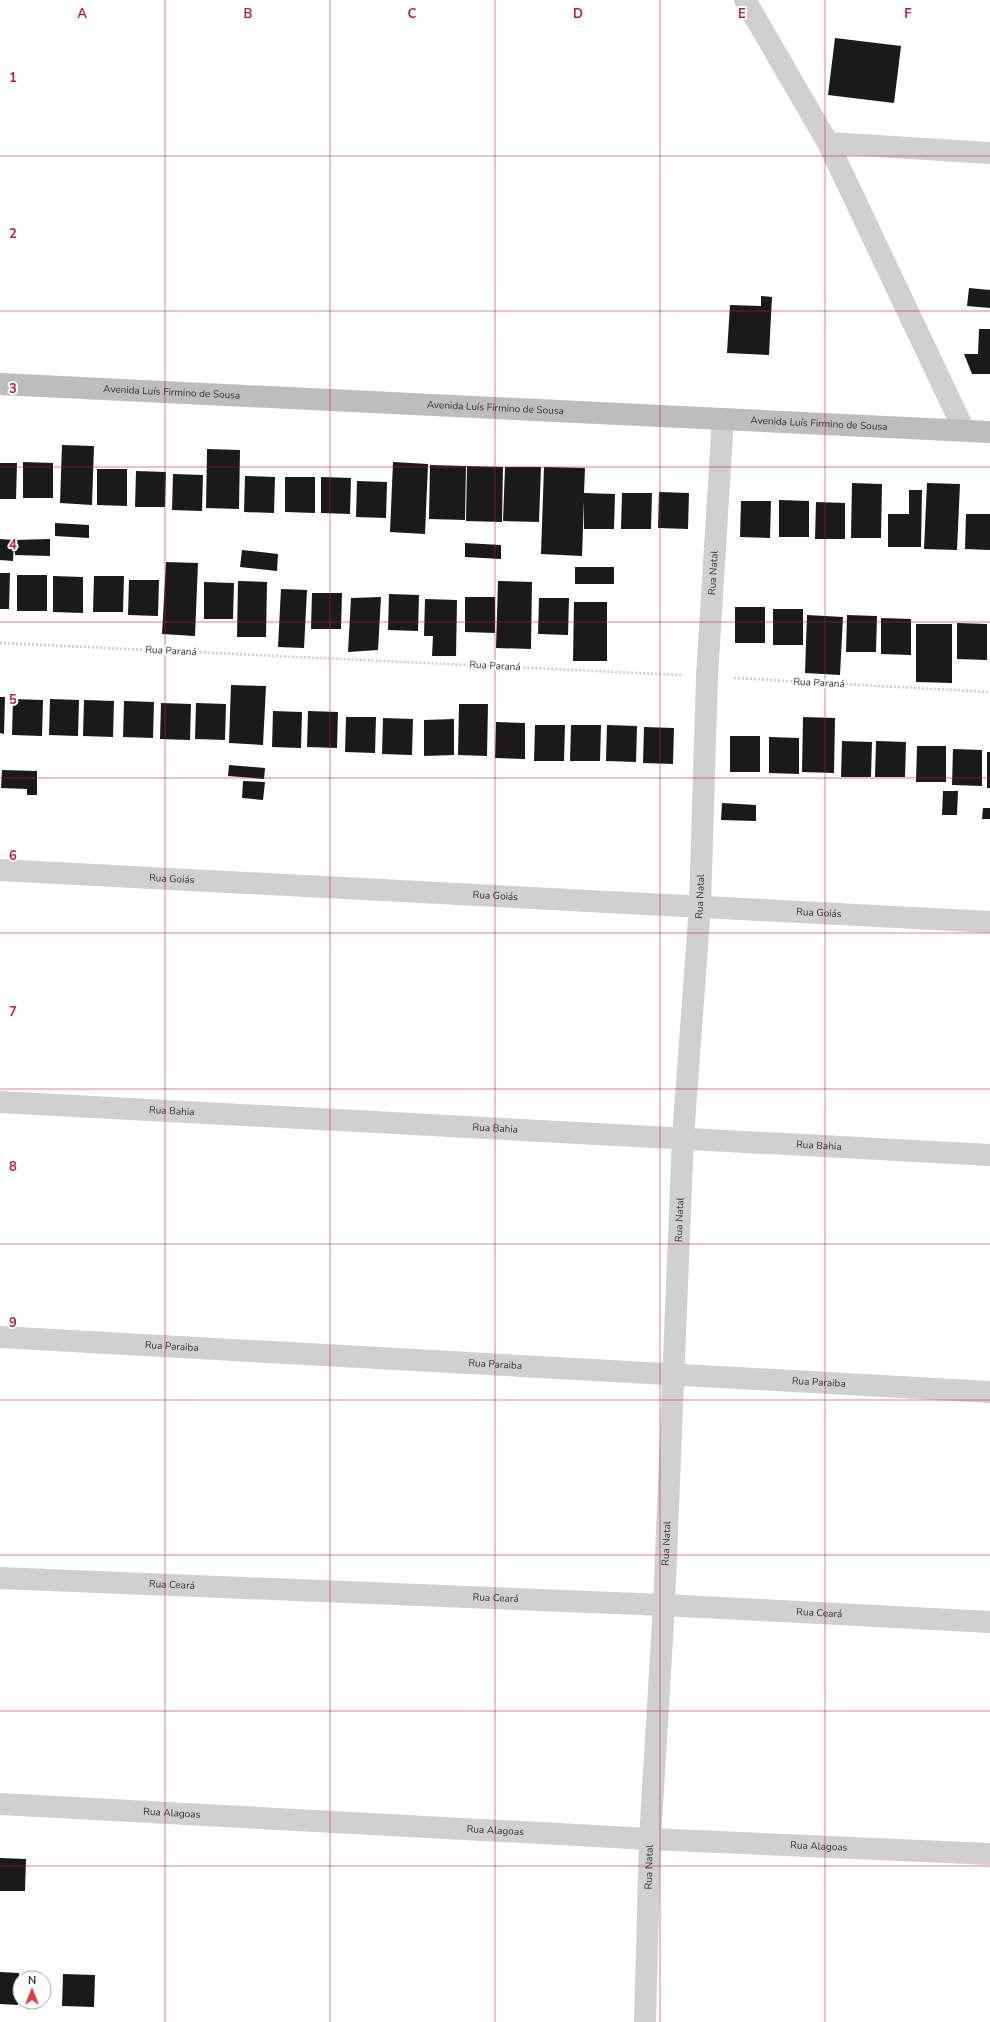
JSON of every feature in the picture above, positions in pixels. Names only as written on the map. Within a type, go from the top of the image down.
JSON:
[{"type":"main road","name":"Avenida Luís Firmino de Sousa","points":[[0,384],[990,432]]},
{"type":"street","points":[[745,0],[828,143],[964,430]]},
{"type":"street","points":[[828,143],[990,153]]},
{"type":"street","name":"Rua Natal","points":[[644,2022],[650,1838],[664,1605],[683,1138],[700,906],[707,676],[723,419]]},
{"type":"street","name":"Rua Goiás","points":[[0,870],[990,922]]},
{"type":"street","name":"Rua Bahia","points":[[0,1102],[990,1155]]},
{"type":"street","name":"Rua Paraiba","points":[[0,1337],[990,1392]]},
{"type":"street","name":"Rua Ceará","points":[[0,1578],[664,1605],[990,1622]]},
{"type":"street","name":"Rua Alagoas","points":[[0,1804],[990,1854]]},
{"type":"path","name":"Rua Paraná","points":[[0,643],[707,676],[990,692]]},
{"type":"building","points":[[835,38],[901,46],[894,103],[828,95]]},
{"type":"building","points":[[969,288],[990,290],[990,308],[967,306]]},
{"type":"building","points":[[761,296],[772,297],[769,355],[727,353],[730,305],[761,306]]},
{"type":"building","points":[[979,329],[990,329],[990,374],[972,374],[964,354],[978,354]]},
{"type":"building","points":[[62,445],[94,446],[92,505],[60,503]]},
{"type":"building","points":[[207,449],[240,450],[239,509],[206,508]]},
{"type":"building","points":[[23,462],[53,463],[53,498],[23,498]]},
{"type":"building","points":[[393,462],[428,464],[425,534],[390,532]]},
{"type":"building","points":[[0,463],[17,463],[16,499],[0,499]]},
{"type":"building","points":[[430,465],[466,466],[465,520],[429,519]]},
{"type":"building","points":[[467,466],[503,467],[502,522],[466,521]]},
{"type":"building","points":[[505,467],[541,467],[539,522],[503,521]]},
{"type":"building","points":[[544,467],[585,468],[584,493],[615,494],[614,529],[584,529],[584,500],[582,556],[541,554]]},
{"type":"building","points":[[97,469],[127,469],[127,506],[97,505]]},
{"type":"building","points":[[136,471],[166,472],[165,507],[135,507]]},
{"type":"building","points":[[173,474],[203,475],[202,511],[172,510]]},
{"type":"building","points":[[245,476],[275,477],[274,513],[244,512]]},
{"type":"building","points":[[285,477],[315,477],[315,513],[285,512]]},
{"type":"building","points":[[321,477],[351,478],[350,514],[321,513]]},
{"type":"building","points":[[357,481],[387,482],[386,518],[356,517]]},
{"type":"building","points":[[852,483],[882,484],[881,538],[851,538]]},
{"type":"building","points":[[927,483],[960,484],[957,550],[924,549]]},
{"type":"building","points":[[909,490],[922,490],[921,547],[888,547],[888,514],[909,514]]},
{"type":"building","points":[[659,492],[689,493],[688,529],[658,528]]},
{"type":"building","points":[[622,493],[652,493],[651,529],[621,529]]},
{"type":"building","points":[[779,500],[809,501],[809,537],[779,537]]},
{"type":"building","points":[[741,501],[771,501],[770,538],[740,537]]},
{"type":"building","points":[[816,502],[845,503],[845,539],[815,539]]},
{"type":"building","points":[[966,514],[990,514],[990,550],[965,549]]},
{"type":"building","points":[[55,523],[89,525],[89,538],[55,536]]},
{"type":"building","points":[[0,539],[14,540],[13,561],[0,560]]},
{"type":"building","points":[[50,539],[50,556],[15,555],[14,540]]},
{"type":"building","points":[[465,543],[501,545],[501,559],[465,557]]},
{"type":"building","points":[[242,550],[278,554],[277,571],[240,567]]},
{"type":"building","points":[[166,562],[198,563],[195,636],[162,634]]},
{"type":"building","points":[[575,567],[614,567],[614,584],[575,584]]},
{"type":"building","points":[[0,573],[10,573],[9,609],[0,609]]},
{"type":"building","points":[[17,575],[47,575],[47,611],[17,611]]},
{"type":"building","points":[[53,576],[83,577],[83,613],[53,612]]},
{"type":"building","points":[[94,576],[124,576],[123,612],[93,612]]},
{"type":"building","points":[[129,580],[159,580],[158,616],[128,615]]},
{"type":"building","points":[[238,581],[267,582],[266,637],[237,637]]},
{"type":"building","points":[[498,581],[532,582],[531,649],[496,648]]},
{"type":"building","points":[[204,582],[234,583],[233,619],[204,619]]},
{"type":"building","points":[[281,589],[307,590],[304,648],[278,647]]},
{"type":"building","points":[[312,593],[342,593],[341,629],[311,629]]},
{"type":"building","points":[[389,594],[419,595],[418,631],[388,630]]},
{"type":"building","points":[[381,597],[378,650],[348,652],[351,598]]},
{"type":"building","points":[[465,597],[495,597],[495,633],[465,632]]},
{"type":"building","points":[[539,598],[569,598],[568,635],[538,634]]},
{"type":"building","points":[[425,599],[457,600],[456,656],[432,656],[433,636],[424,636]]},
{"type":"building","points":[[574,602],[607,602],[607,661],[573,661]]},
{"type":"building","points":[[735,607],[765,607],[765,643],[735,643]]},
{"type":"building","points":[[773,609],[803,609],[803,645],[773,645]]},
{"type":"building","points":[[807,615],[843,617],[840,675],[805,673]]},
{"type":"building","points":[[847,615],[877,616],[876,652],[846,652]]},
{"type":"building","points":[[881,618],[911,619],[911,655],[881,654]]},
{"type":"building","points":[[957,623],[987,624],[987,660],[957,659]]},
{"type":"building","points":[[916,624],[952,624],[952,683],[916,682]]},
{"type":"building","points":[[231,685],[266,686],[263,745],[229,743]]},
{"type":"building","points":[[0,697],[5,697],[4,734],[0,733]]},
{"type":"building","points":[[13,699],[43,700],[42,736],[12,735]]},
{"type":"building","points":[[50,699],[79,700],[78,736],[49,735]]},
{"type":"building","points":[[84,700],[114,701],[113,737],[83,736]]},
{"type":"building","points":[[124,701],[154,702],[153,738],[123,737]]},
{"type":"building","points":[[161,703],[191,704],[190,740],[160,739]]},
{"type":"building","points":[[196,703],[226,704],[225,740],[195,739]]},
{"type":"building","points":[[459,704],[488,704],[487,756],[458,755]]},
{"type":"building","points":[[273,711],[302,712],[301,748],[272,747]]},
{"type":"building","points":[[308,711],[338,712],[337,748],[307,747]]},
{"type":"building","points":[[346,717],[376,717],[375,753],[345,752]]},
{"type":"building","points":[[803,717],[835,718],[834,773],[802,772]]},
{"type":"building","points":[[383,718],[413,719],[412,755],[382,754]]},
{"type":"building","points":[[454,719],[454,755],[424,756],[424,720]]},
{"type":"building","points":[[496,722],[525,723],[525,759],[495,758]]},
{"type":"building","points":[[535,725],[565,725],[564,761],[534,761]]},
{"type":"building","points":[[571,725],[601,725],[600,761],[570,761]]},
{"type":"building","points":[[607,725],[637,726],[636,762],[606,761]]},
{"type":"building","points":[[644,727],[674,728],[673,764],[643,763]]},
{"type":"building","points":[[730,736],[760,736],[760,772],[730,772]]},
{"type":"building","points":[[769,737],[799,738],[799,774],[769,773]]},
{"type":"building","points":[[842,741],[872,742],[871,777],[841,777]]},
{"type":"building","points":[[876,741],[906,742],[905,777],[875,777]]},
{"type":"building","points":[[917,746],[946,746],[946,782],[916,782]]},
{"type":"building","points":[[953,749],[982,750],[982,786],[952,785]]},
{"type":"building","points":[[987,752],[990,752],[990,788],[987,788]]},
{"type":"building","points":[[229,765],[265,768],[264,779],[228,776]]},
{"type":"building","points":[[2,770],[37,771],[37,795],[27,795],[27,789],[1,788]]},
{"type":"building","points":[[243,781],[265,782],[263,800],[242,798]]},
{"type":"building","points":[[943,791],[958,791],[957,815],[942,815]]},
{"type":"building","points":[[722,803],[756,805],[756,821],[721,820]]},
{"type":"building","points":[[983,808],[990,808],[990,819],[982,819]]},
{"type":"building","points":[[0,1858],[26,1859],[25,1891],[0,1891]]},
{"type":"building","points":[[0,1972],[12,1973],[12,2005],[0,2004]]},
{"type":"building","points":[[63,1974],[95,1975],[94,2007],[62,2006]]}]
